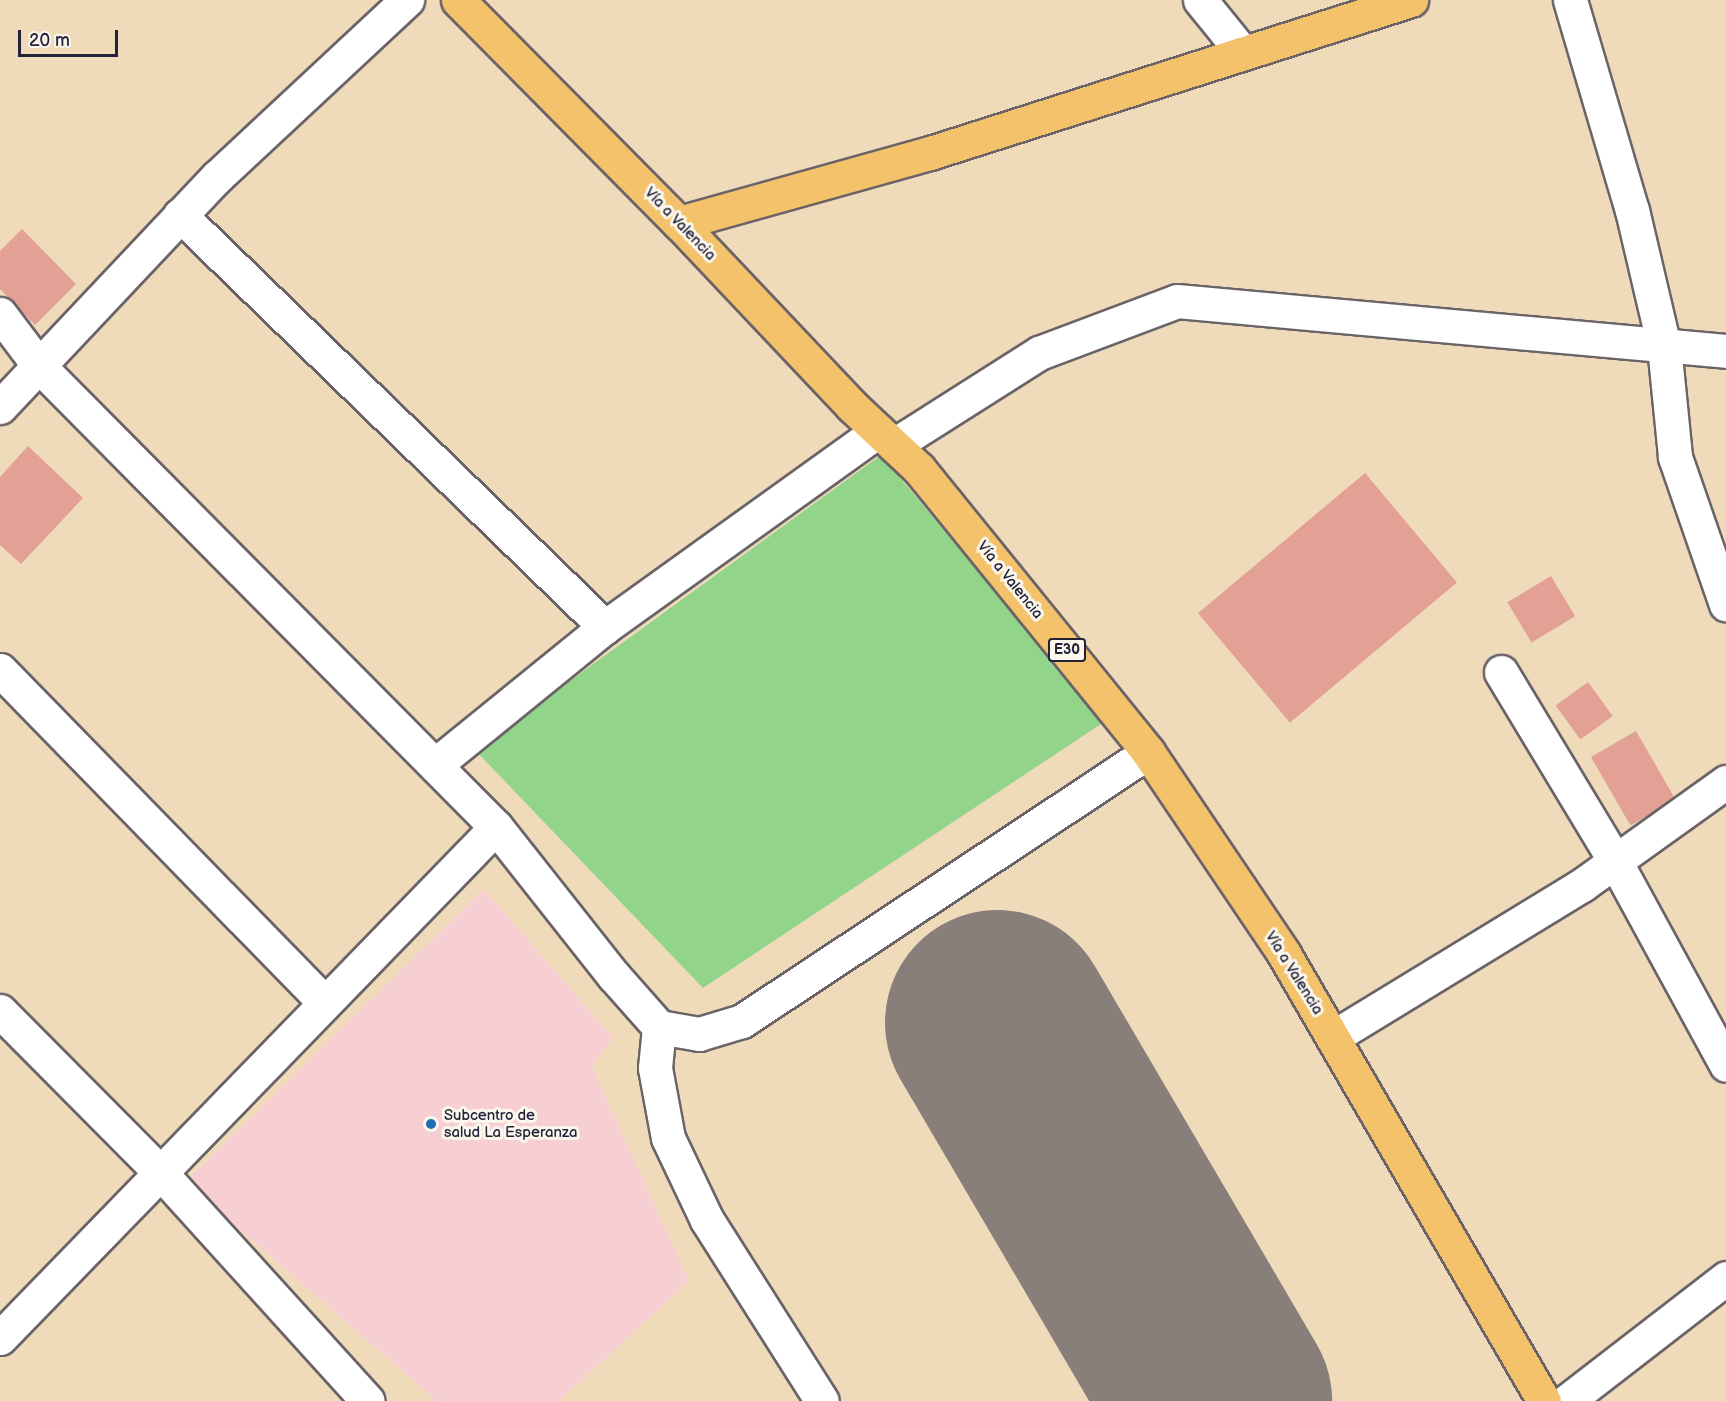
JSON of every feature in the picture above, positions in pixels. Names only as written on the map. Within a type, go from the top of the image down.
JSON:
[{"type":"main road","name":"Vía a Valencia","points":[[458,0],[680,223],[886,438],[919,469],[1030,603],[1148,752],[1284,954],[1544,1401]]},
{"type":"main road","points":[[680,223],[930,153],[1411,0]]},
{"type":"street","points":[[0,407],[180,215],[407,0]]},
{"type":"street","points":[[1200,0],[1243,53]]},
{"type":"street","points":[[1570,0],[1632,210],[1664,346],[1676,457],[1726,604]]},
{"type":"street","points":[[180,215],[605,627]]},
{"type":"street","points":[[435,765],[605,627],[886,438],[1039,353],[1177,301],[1366,316],[1726,351]]},
{"type":"street","points":[[0,314],[39,366],[496,827],[613,975],[659,1027],[699,1034],[742,1021],[1148,752]]},
{"type":"street","points":[[0,670],[324,1002]]},
{"type":"street","points":[[1501,672],[1615,861],[1726,1065]]},
{"type":"street","points":[[1333,1037],[1615,861],[1726,782]]},
{"type":"street","points":[[0,1338],[496,827]]},
{"type":"street","points":[[0,1011],[160,1172],[368,1401]]},
{"type":"street","points":[[659,1027],[655,1068],[668,1138],[707,1220],[822,1401]]},
{"type":"street","points":[[1567,1401],[1726,1278]]},
{"type":"shaded area","name":"Subcentro de salud La Esperanza","points":[[484,889],[613,1038],[592,1067],[689,1281],[559,1401],[437,1401],[185,1182]]},
{"type":"green space","points":[[881,455],[1104,722],[703,988],[475,750]]},
{"type":"building","points":[[22,229],[76,284],[35,325],[0,289],[0,251]]},
{"type":"building","points":[[28,446],[83,498],[21,564],[0,545],[0,477]]},
{"type":"building","points":[[1365,473],[1457,583],[1290,723],[1198,613]]},
{"type":"building","points":[[1551,576],[1575,616],[1531,643],[1507,602]]},
{"type":"building","points":[[1588,682],[1613,716],[1580,739],[1556,706]]},
{"type":"building","points":[[1636,731],[1676,799],[1630,825],[1591,757]]},
{"type":"runway","points":[[997,1022],[1219,1401]]},
{"type":"place","name":"Subcentro de salud La Esperanza","points":[[431,1124]]}]
